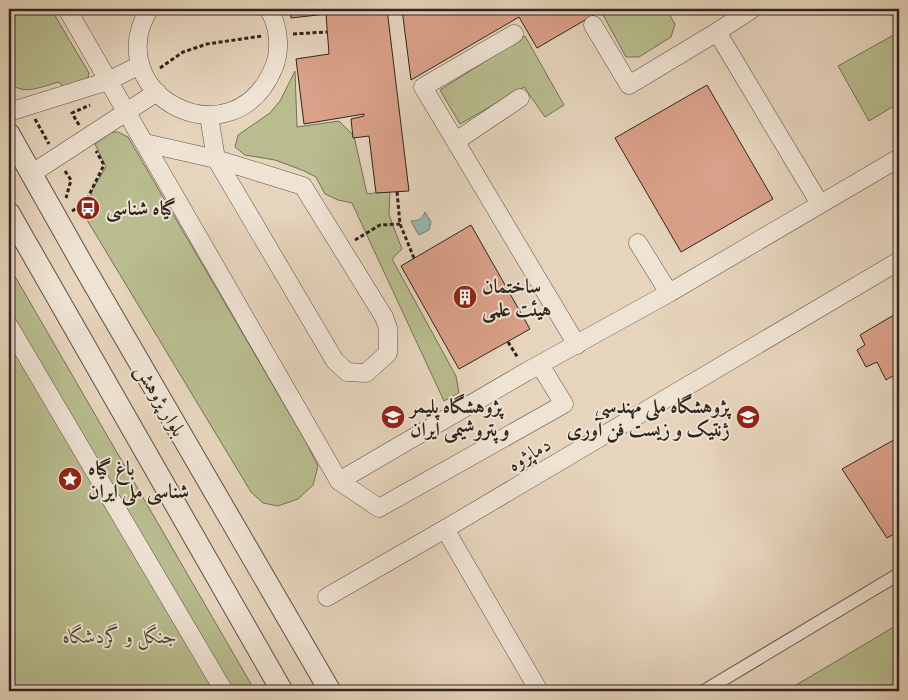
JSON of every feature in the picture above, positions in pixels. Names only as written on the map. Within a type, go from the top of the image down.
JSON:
[{"type":"street","points":[[67,9],[339,481],[379,508],[564,404],[540,365]]},
{"type":"street","points":[[149,9],[142,20],[138,42],[143,70],[150,85],[166,102],[186,112],[208,116],[232,112],[252,100],[268,82],[277,60],[278,35],[272,14],[268,9]]},
{"type":"street","points":[[593,25],[629,85],[752,9]]},
{"type":"street","points":[[717,32],[820,204]]},
{"type":"street","points":[[514,34],[424,88],[577,345]]},
{"type":"street","points":[[9,112],[112,87],[143,70]]},
{"type":"street","points":[[32,174],[156,92]]},
{"type":"street","points":[[456,140],[520,98]]},
{"type":"street","points":[[145,143],[216,159],[303,186],[384,317],[388,328],[388,353],[366,372],[347,372],[335,361],[216,159],[208,116]]},
{"type":"street","name":"بلوار پژوهش","points":[[9,134],[89,276],[330,691]]},
{"type":"street","points":[[339,481],[669,293],[899,158]]},
{"type":"street","name":"بلوار پژوهش","points":[[9,213],[282,691]]},
{"type":"street","points":[[638,244],[669,293]]},
{"type":"street","name":"دماپژوه","points":[[327,597],[446,529],[899,261]]},
{"type":"street","points":[[9,326],[224,691]]},
{"type":"street","points":[[446,529],[539,691]]},
{"type":"street","points":[[704,691],[899,574]]},
{"type":"path","points":[[143,70],[183,52],[207,44],[278,35],[327,32]]},
{"type":"path","points":[[72,210],[85,203],[104,166],[72,113],[112,87]]},
{"type":"path","points":[[397,192],[400,224],[414,258]]},
{"type":"path","points":[[352,242],[380,225],[400,224]]},
{"type":"green space","points":[[9,9],[51,9],[89,73],[87,82],[65,90],[59,82],[25,90],[13,85],[9,80]]},
{"type":"green space","points":[[609,9],[666,9],[675,24],[671,37],[639,57],[626,57],[602,13]]},
{"type":"green space","points":[[899,32],[899,103],[869,121],[838,66]]},
{"type":"green space","points":[[525,36],[564,105],[545,117],[524,87],[460,124],[440,90]]},
{"type":"green space","points":[[295,71],[297,127],[339,121],[354,136],[367,194],[390,191],[389,215],[402,249],[392,259],[456,376],[459,393],[444,401],[352,203],[338,200],[325,194],[316,177],[302,170],[275,160],[245,155],[235,147],[238,135],[270,113],[280,101]]},
{"type":"green space","points":[[111,132],[118,132],[128,137],[306,442],[318,466],[313,485],[298,499],[278,506],[263,503],[251,492],[81,210],[89,204],[92,190],[106,167],[95,144]]},
{"type":"green space","name":"باغ گیاه‌ شناسی ملی ایران","points":[[9,266],[255,691],[9,691]]},
{"type":"green space","points":[[899,624],[899,691],[786,691]]},
{"type":"water","points":[[425,212],[431,222],[429,230],[419,235],[411,221],[420,219]]},
{"type":"building","points":[[290,9],[387,9],[409,191],[376,193],[369,136],[353,138],[351,119],[364,116],[364,114],[304,124],[296,59],[329,54],[326,14],[291,18]]},
{"type":"building","points":[[402,9],[604,9],[537,48],[519,17],[411,80]]},
{"type":"building","points":[[707,85],[773,199],[681,252],[615,138]]},
{"type":"building","name":"ساختمان هیئت علمی","points":[[471,225],[530,329],[459,369],[401,266]]},
{"type":"building","points":[[899,312],[899,372],[886,380],[877,362],[866,367],[857,350],[865,345],[860,335]]},
{"type":"building","points":[[899,437],[899,531],[887,538],[842,469]]},
{"type":"place","name":"گیاه شناسی","points":[[88,208]]},
{"type":"place","name":"ساختمان هیئت علمی","points":[[465,297]]},
{"type":"place","name":"پژوهشگاه پلیمر و پتروشیمی ایران","points":[[393,417]]},
{"type":"place","name":"پژوهشگاه ملی مهندسی ژنتیک و زیست فن آوری","points":[[748,417]]},
{"type":"place","name":"باغ گیاه‌ شناسی ملی ایران","points":[[70,479]]},
{"type":"park label","name":"جنگل و گردشگاه","points":[[120,636]]}]
